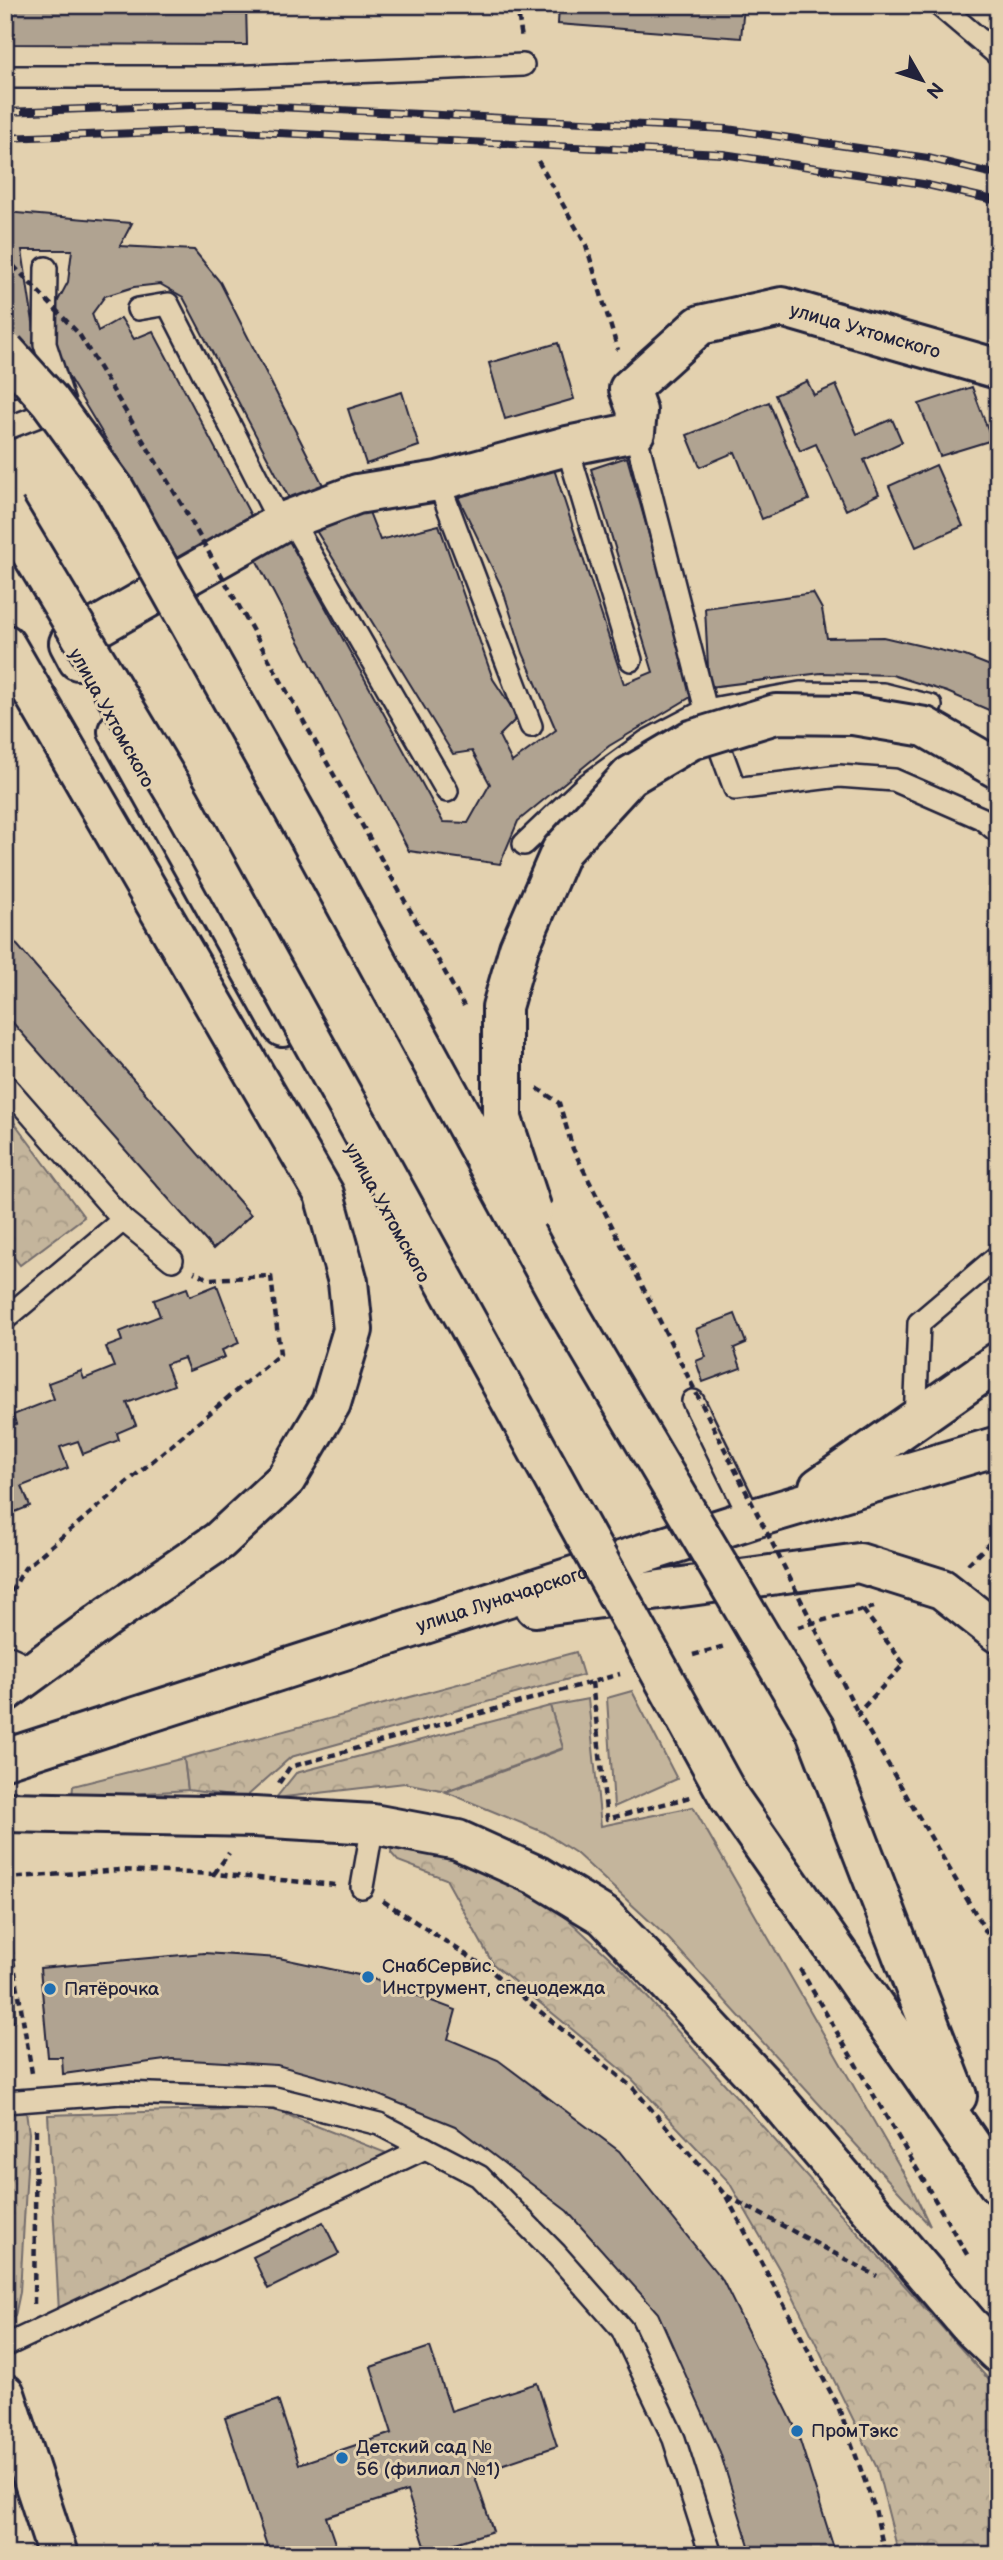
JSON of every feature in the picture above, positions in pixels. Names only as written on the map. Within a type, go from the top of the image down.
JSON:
[{"type":"main road","name":"улица Ухтомского","points":[[629,389],[701,325],[782,307],[998,369]]},
{"type":"main road","points":[[5,351],[50,401],[115,490],[307,833],[566,1308],[815,1728],[989,2169]]},
{"type":"main road","points":[[629,389],[637,411],[635,432]]},
{"type":"main road","name":"улица Ухтомского","points":[[586,1572],[69,643],[286,521],[358,494],[438,481],[567,446],[635,432]]},
{"type":"main road","points":[[5,509],[180,801],[714,1796],[989,2169]]},
{"type":"main road","points":[[5,644],[324,1194],[348,1282],[353,1330],[331,1403],[286,1479],[219,1541],[21,1662],[5,1692]]},
{"type":"main road","points":[[566,1308],[502,1119],[502,1007],[519,948],[561,851],[630,776],[691,740],[776,714],[853,715],[925,727],[998,769]]},
{"type":"main road","points":[[790,1507],[998,1362]]},
{"type":"main road","name":"улица Луначарского","points":[[5,1759],[751,1519],[998,1446]]},
{"type":"main road","points":[[429,1622],[859,1563],[942,1589],[998,1633]]},
{"type":"main road","points":[[5,1812],[254,1817],[373,1824],[458,1840],[538,1876],[604,1916],[772,2094],[969,2325],[998,2353]]},
{"type":"main road","points":[[5,2394],[58,2555]]},
{"type":"lane","points":[[939,5],[998,55]]},
{"type":"lane","points":[[5,77],[225,77],[523,65]]},
{"type":"lane","points":[[5,429],[65,406],[45,344],[46,268]]},
{"type":"lane","points":[[138,309],[168,304],[286,521],[447,791]]},
{"type":"lane","points":[[635,432],[706,710],[735,789],[839,776],[894,780],[981,818],[998,832]]},
{"type":"lane","points":[[567,446],[631,660]]},
{"type":"lane","points":[[438,481],[531,726]]},
{"type":"lane","points":[[5,544],[69,643]]},
{"type":"lane","points":[[524,844],[595,779],[647,741],[706,710],[800,693],[883,694],[931,706]]},
{"type":"lane","points":[[5,1085],[123,1220],[172,1261]]},
{"type":"lane","points":[[5,1320],[123,1220]]},
{"type":"lane","points":[[915,1422],[919,1323],[998,1256]]},
{"type":"lane","points":[[693,1401],[751,1519]]},
{"type":"lane","points":[[362,1887],[373,1824]]},
{"type":"lane","points":[[5,2102],[121,2092],[275,2098],[379,2124],[479,2176],[556,2254],[622,2329],[674,2439],[711,2555]]},
{"type":"lane","points":[[5,2346],[425,2148]]},
{"type":"path","points":[[538,161],[586,245],[629,389]]},
{"type":"path","points":[[5,257],[79,334],[217,565],[467,1012]]},
{"type":"path","points":[[502,1066],[559,1103],[573,1149],[858,1713],[998,1952]]},
{"type":"path","points":[[5,1602],[25,1568],[280,1354],[271,1276],[209,1279],[172,1261]]},
{"type":"path","points":[[786,1630],[876,1606]]},
{"type":"path","points":[[858,1713],[904,1664],[863,1610]]},
{"type":"path","points":[[682,1658],[734,1644]]},
{"type":"path","points":[[214,1874],[290,1767],[631,1672]]},
{"type":"path","points":[[592,1682],[607,1819],[714,1796]]},
{"type":"path","points":[[5,1878],[121,1870],[214,1874],[362,1887],[490,1970],[632,2088],[726,2196],[838,2406],[875,2509],[886,2555]]},
{"type":"path","points":[[5,1912],[37,2099],[33,2332]]},
{"type":"path","points":[[794,1958],[969,2258]]},
{"type":"path","points":[[726,2196],[889,2282]]},
{"type":"green space","points":[[5,1110],[84,1217],[20,1265],[5,1246]]},
{"type":"green space","points":[[576,1652],[583,1675],[291,1757],[245,1798],[188,1790],[184,1758]]},
{"type":"green space","points":[[632,1691],[677,1779],[614,1807],[607,1698]]},
{"type":"green space","points":[[588,1699],[601,1826],[693,1807],[911,2186],[930,2226],[669,1939],[576,1853],[543,1832],[446,1792],[563,1749],[550,1706]]},
{"type":"green space","points":[[550,1706],[563,1748],[446,1791],[405,1783],[276,1798],[296,1773]]},
{"type":"green space","points":[[184,1758],[188,1790],[72,1798],[73,1786]]},
{"type":"green space","points":[[392,1844],[437,1848],[529,1889],[569,1920],[624,1971],[998,2390],[998,2555],[899,2555],[877,2468],[781,2272],[729,2182],[632,2079],[493,1964],[446,1879],[398,1861],[391,1853]]},
{"type":"green space","points":[[270,2108],[389,2154],[59,2312],[48,2115]]},
{"type":"green space","points":[[26,2112],[29,2133],[20,2292],[15,2316],[5,2321],[5,2113]]},
{"type":"building","points":[[5,5],[246,5],[247,45],[5,44]]},
{"type":"building","points":[[559,5],[744,5],[741,38],[558,24]]},
{"type":"building","points":[[998,110],[998,144],[990,141]]},
{"type":"building","points":[[5,212],[132,223],[120,246],[194,250],[220,282],[324,487],[290,500],[183,297],[160,284],[134,287],[105,296],[92,314],[98,331],[121,318],[134,339],[153,331],[257,527],[182,566],[59,361],[52,312],[68,282],[72,250],[22,250],[44,394],[5,398]]},
{"type":"building","points":[[558,343],[574,399],[505,419],[489,363]]},
{"type":"building","points":[[807,381],[814,395],[836,385],[857,434],[892,419],[902,442],[864,460],[879,494],[846,510],[816,444],[800,451],[775,395]]},
{"type":"building","points":[[972,387],[992,440],[940,456],[919,404]]},
{"type":"building","points":[[402,392],[419,446],[366,464],[348,409]]},
{"type":"building","points":[[769,402],[809,500],[762,519],[735,452],[700,467],[687,435]]},
{"type":"building","points":[[627,457],[694,695],[609,746],[518,821],[500,864],[409,851],[250,548],[286,535],[443,822],[468,823],[490,784],[472,751],[453,754],[312,524],[367,507],[380,540],[439,525],[493,679],[518,717],[499,736],[512,762],[556,730],[523,653],[503,590],[458,497],[554,469],[624,684],[653,672],[591,469]]},
{"type":"building","points":[[936,465],[963,526],[916,547],[889,486]]},
{"type":"building","points":[[813,593],[822,609],[827,638],[883,637],[965,656],[998,669],[998,714],[947,692],[892,675],[821,673],[709,687],[705,608]]},
{"type":"building","points":[[5,931],[251,1215],[213,1249],[5,1014]]},
{"type":"building","points":[[217,1285],[239,1343],[222,1350],[225,1357],[189,1371],[184,1358],[166,1364],[174,1385],[127,1403],[136,1425],[117,1433],[119,1440],[83,1454],[78,1441],[60,1447],[68,1468],[22,1486],[30,1506],[10,1514],[13,1521],[5,1524],[5,1450],[8,1449],[5,1428],[16,1424],[13,1415],[54,1399],[48,1383],[81,1371],[84,1379],[114,1367],[106,1347],[122,1341],[119,1332],[160,1316],[154,1300],[187,1288],[190,1296]]},
{"type":"building","points":[[735,1314],[746,1343],[734,1348],[741,1368],[703,1382],[696,1361],[706,1357],[696,1329]]},
{"type":"building","points":[[204,1953],[279,1958],[368,1977],[456,2010],[448,2039],[498,2060],[619,2151],[723,2281],[797,2431],[836,2555],[752,2555],[720,2452],[658,2313],[567,2211],[455,2126],[364,2089],[277,2065],[172,2059],[63,2074],[62,2057],[48,2057],[40,1968]]},
{"type":"building","points":[[5,1979],[14,1982],[15,2021],[5,2022]]},
{"type":"building","points":[[323,2222],[339,2254],[268,2289],[253,2257]]},
{"type":"building","points":[[430,2347],[451,2411],[537,2383],[557,2446],[474,2474],[493,2531],[427,2552],[407,2491],[326,2517],[339,2555],[270,2555],[225,2418],[278,2400],[299,2464],[392,2433],[371,2367]]},
{"type":"railway","points":[[5,112],[216,104],[727,129],[928,158],[998,175]]},
{"type":"railway","points":[[5,138],[216,130],[723,154],[923,184],[998,201]]},
{"type":"place","name":"СнабСервис. Инструмент, спецодежда","points":[[368,1977]]},
{"type":"place","name":"Пятёрочка","points":[[50,1989]]},
{"type":"place","name":"ПромТэкс","points":[[797,2431]]},
{"type":"place","name":"Детский сад № 56 (филиал №1)","points":[[342,2458]]}]
